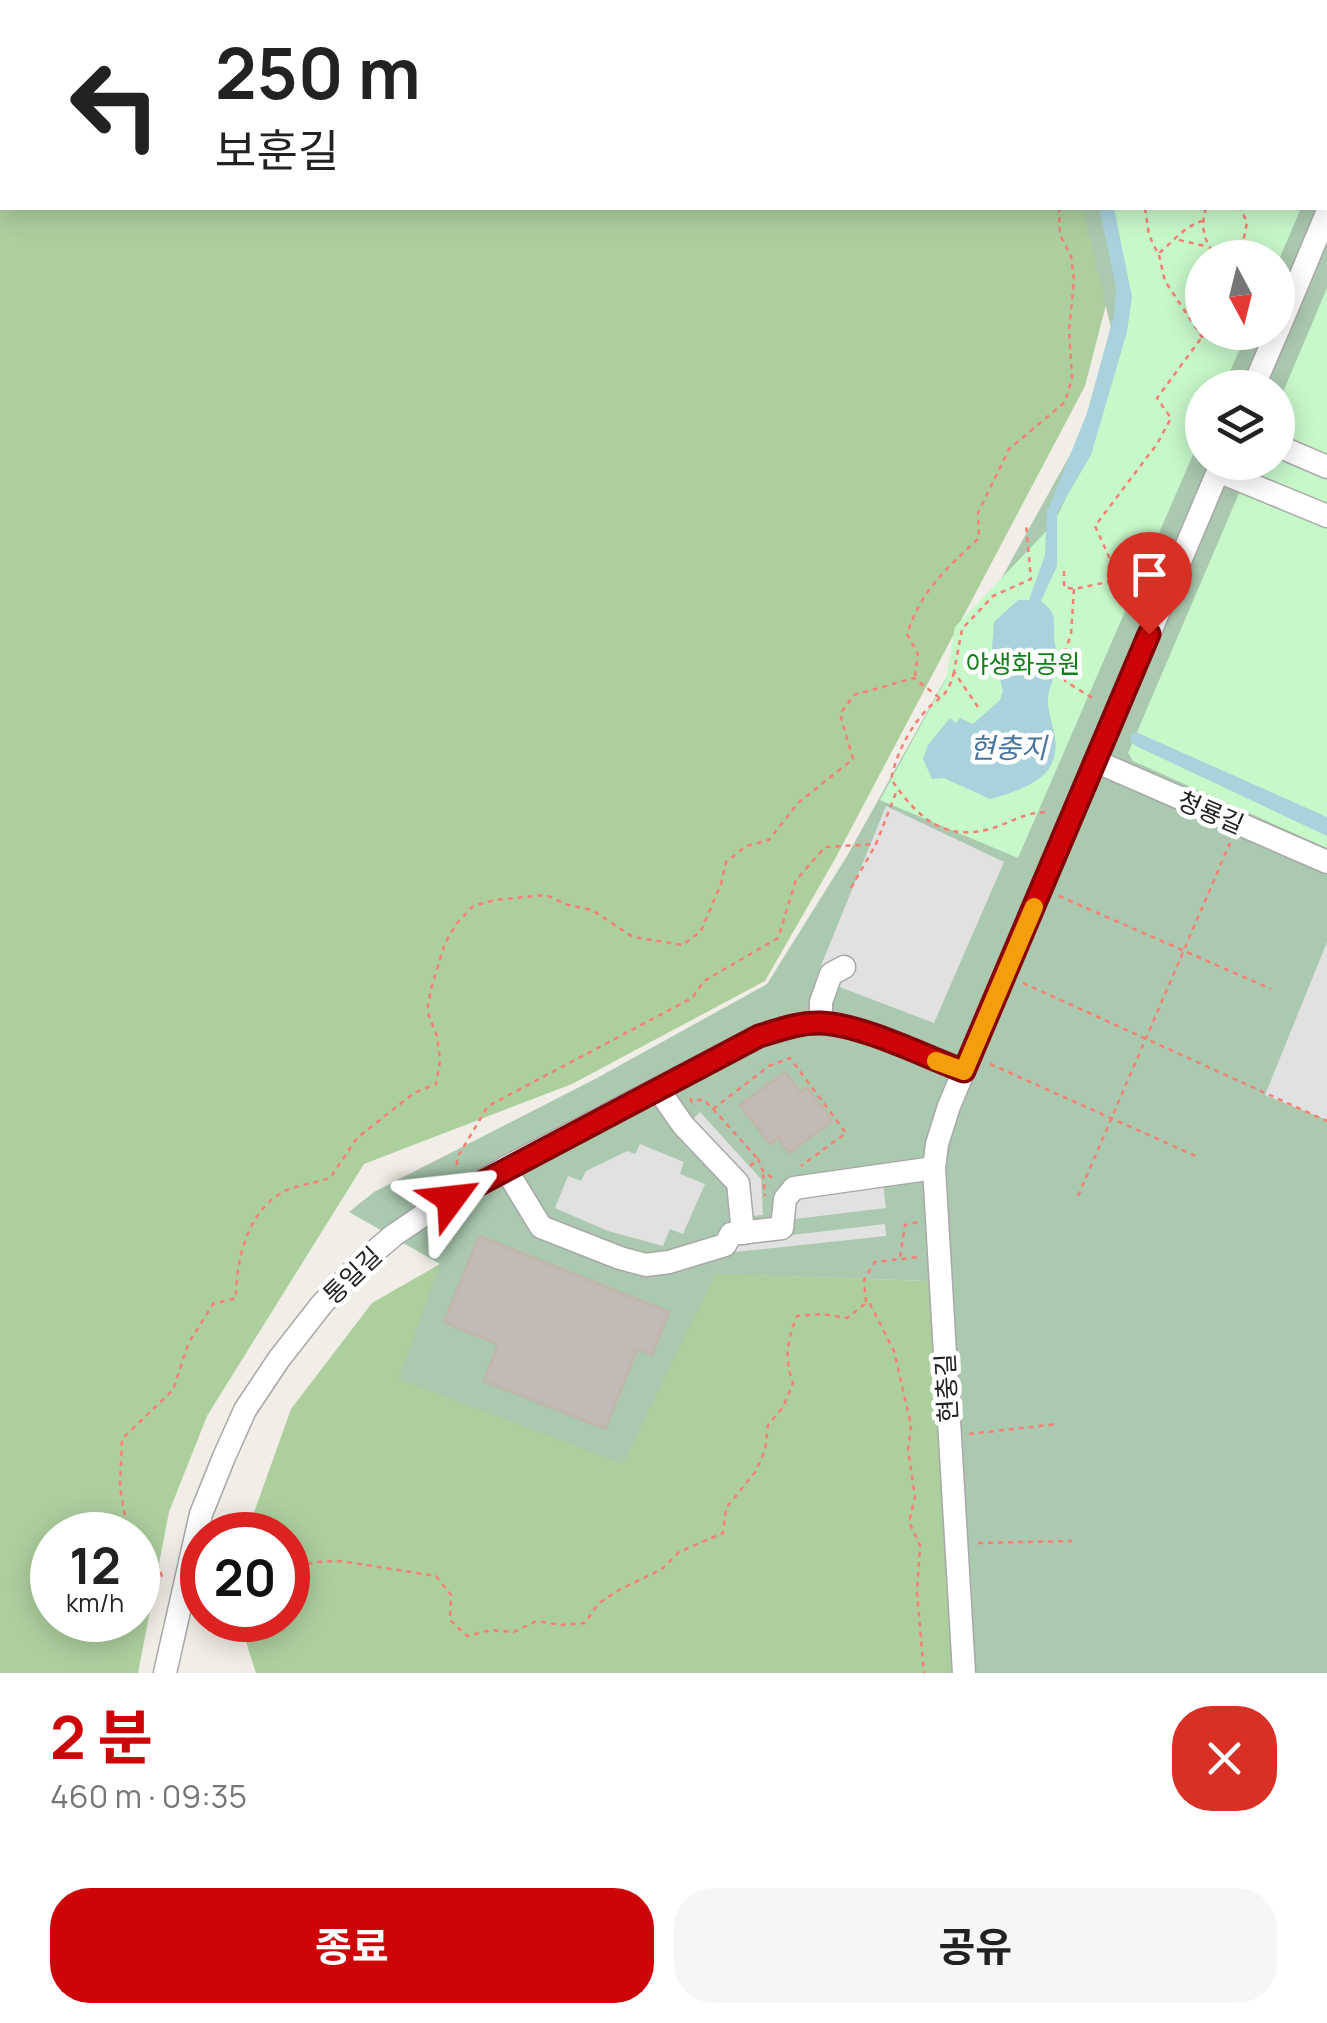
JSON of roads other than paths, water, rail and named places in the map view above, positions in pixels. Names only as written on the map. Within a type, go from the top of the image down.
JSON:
[{"type":"lane","points":[[1295,290],[1327,214]]},
{"type":"lane","points":[[1295,453],[1327,467]]},
{"type":"lane","name":"현충길","points":[[964,1673],[934,1168],[937,1144],[964,1071],[1214,480]]},
{"type":"lane","points":[[1248,480],[1327,516]]},
{"type":"lane","name":"청룡길","points":[[1095,762],[1327,862]]},
{"type":"lane","points":[[821,1023],[821,1002],[831,974],[844,966]]},
{"type":"lane","name":"통일길","points":[[165,1673],[201,1514],[245,1410],[279,1358],[322,1304],[383,1244],[431,1210],[504,1168],[759,1036],[798,1025],[847,1027],[964,1071]]},
{"type":"lane","points":[[658,1089],[683,1125],[738,1182],[743,1233]]},
{"type":"lane","points":[[504,1168],[540,1227],[646,1264],[668,1262],[725,1244],[731,1234],[782,1228],[785,1199],[794,1188],[934,1168]]},
{"type":"water","name":"현충지","points":[[1099,210],[1114,210],[1132,297],[1127,332],[1091,455],[1057,513],[1057,566],[1041,601],[1053,615],[1058,657],[1048,698],[1054,757],[1047,772],[1033,783],[990,799],[944,778],[932,779],[923,759],[928,745],[950,718],[956,723],[960,718],[973,724],[1000,700],[1003,691],[992,649],[994,622],[1018,600],[1029,600],[1045,555],[1047,512],[1087,413],[1114,315],[1116,287]]},
{"type":"water","points":[[1136,732],[1327,817],[1327,836],[1136,746],[1130,735]]},
{"type":"park label","name":"야생화공원","points":[[1023,663]]}]
